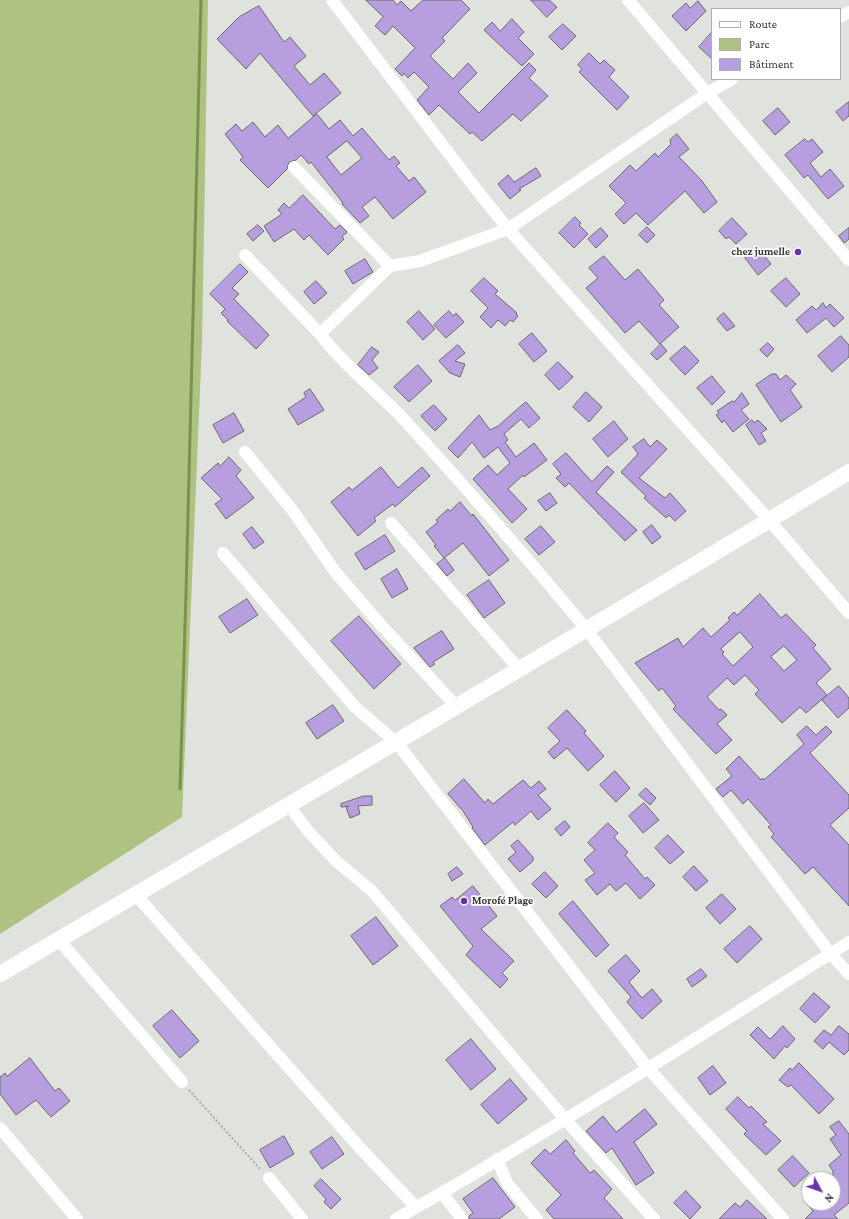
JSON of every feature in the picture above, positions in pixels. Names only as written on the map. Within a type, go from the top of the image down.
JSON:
[{"type":"street","points":[[332,0],[508,229],[769,520],[849,613]]},
{"type":"street","points":[[628,0],[706,94],[849,260]]},
{"type":"street","points":[[320,334],[390,266],[420,261],[508,229],[706,94],[730,80]]},
{"type":"street","points":[[294,167],[390,266]]},
{"type":"street","points":[[245,255],[320,334],[334,352],[408,424],[554,589],[587,630],[830,954],[849,974]]},
{"type":"street","points":[[245,452],[293,512],[336,573],[381,626],[457,707]]},
{"type":"street","points":[[0,974],[288,804],[457,707],[849,472]]},
{"type":"street","points":[[391,523],[519,669]]},
{"type":"street","points":[[223,553],[355,707],[396,743],[647,1067],[782,1219]]},
{"type":"street","points":[[288,804],[308,831],[336,861],[372,891],[564,1118],[654,1219]]},
{"type":"street","points":[[135,894],[361,1149],[416,1208]]},
{"type":"street","points":[[59,940],[182,1082]]},
{"type":"street","points":[[396,1219],[442,1193],[849,942]]},
{"type":"street","points":[[0,1128],[77,1219]]},
{"type":"street","points":[[497,1159],[507,1183],[537,1219]]},
{"type":"street","points":[[269,1178],[302,1219]]},
{"type":"street","points":[[442,1193],[462,1219]]},
{"type":"path","points":[[182,1082],[269,1178]]},
{"type":"green space","points":[[0,0],[208,0],[202,343],[182,817],[0,934]]},
{"type":"building","points":[[366,0],[393,0],[397,5],[401,1],[411,11],[423,0],[461,0],[470,9],[442,38],[445,41],[430,56],[453,79],[468,63],[477,73],[458,92],[479,113],[529,63],[536,70],[529,78],[548,96],[521,121],[513,114],[482,141],[472,132],[470,134],[439,105],[429,115],[417,100],[429,87],[414,72],[408,78],[404,73],[402,76],[395,69],[415,48],[393,26],[385,35],[375,26],[383,17]]},
{"type":"building","points":[[531,0],[549,0],[557,7],[547,17]]},
{"type":"building","points":[[698,1],[706,11],[686,31],[672,16],[686,3],[690,8]]},
{"type":"building","points":[[259,6],[284,42],[290,37],[306,56],[294,66],[310,85],[324,73],[341,93],[313,116],[260,53],[246,69],[217,39],[239,17]]},
{"type":"building","points":[[512,19],[524,32],[518,38],[534,54],[522,66],[484,30],[492,22],[500,31]]},
{"type":"building","points":[[563,24],[576,36],[562,50],[549,37]]},
{"type":"building","points":[[711,33],[711,58],[699,47]]},
{"type":"building","points":[[589,53],[600,64],[604,60],[615,70],[609,77],[629,97],[617,110],[579,72],[582,69],[578,65]]},
{"type":"building","points":[[849,102],[849,116],[843,121],[836,112]]},
{"type":"building","points":[[778,108],[790,122],[775,135],[763,121]]},
{"type":"building","points":[[317,114],[329,129],[340,120],[353,136],[362,128],[389,160],[394,156],[400,163],[396,166],[409,181],[414,177],[426,192],[393,219],[375,197],[362,207],[369,216],[360,223],[342,204],[343,203],[311,162],[309,164],[301,155],[296,160],[289,162],[287,169],[268,188],[240,160],[243,157],[225,134],[236,124],[242,131],[253,122],[265,137],[278,125],[288,138]],"holes":[[[347,141],[362,158],[341,175],[327,157]]]},
{"type":"building","points":[[677,134],[689,149],[679,157],[702,181],[717,202],[704,213],[685,191],[648,225],[636,213],[624,224],[615,214],[626,203],[609,186],[630,165],[636,171],[655,153],[658,157],[671,144],[670,140]]},
{"type":"building","points":[[805,139],[808,142],[812,139],[823,152],[810,163],[821,177],[830,169],[844,186],[828,199],[808,175],[804,178],[785,155]]},
{"type":"building","points":[[536,168],[541,176],[519,189],[521,190],[510,199],[498,184],[508,175],[514,182]]},
{"type":"building","points":[[303,195],[335,229],[340,225],[347,232],[342,237],[344,239],[328,255],[309,235],[304,240],[294,229],[274,242],[264,226],[282,214],[278,210],[284,203],[289,208]]},
{"type":"building","points":[[575,217],[581,223],[579,225],[588,234],[574,248],[559,233]]},
{"type":"building","points":[[732,218],[747,234],[736,244],[729,237],[726,239],[719,231]]},
{"type":"building","points":[[258,225],[264,231],[253,241],[247,234]]},
{"type":"building","points":[[647,227],[655,235],[647,243],[639,235]]},
{"type":"building","points":[[601,228],[608,236],[596,248],[588,239]]},
{"type":"building","points":[[849,228],[849,239],[844,243],[839,236]]},
{"type":"building","points":[[758,248],[771,264],[758,275],[745,258]]},
{"type":"building","points":[[604,256],[625,280],[638,269],[664,300],[659,305],[679,327],[660,344],[639,321],[625,333],[586,288],[598,278],[589,268]]},
{"type":"building","points":[[365,259],[373,272],[353,284],[345,271]]},
{"type":"building","points":[[240,264],[248,272],[232,288],[239,294],[234,299],[269,335],[256,349],[227,321],[228,320],[221,313],[225,309],[210,294]]},
{"type":"building","points":[[484,278],[498,291],[495,294],[517,313],[516,314],[518,316],[513,322],[510,320],[505,326],[498,320],[491,328],[480,317],[488,308],[471,291]]},
{"type":"building","points":[[786,278],[800,294],[786,307],[771,291]]},
{"type":"building","points":[[316,281],[327,293],[314,304],[304,292]]},
{"type":"building","points":[[823,303],[826,308],[830,304],[844,318],[834,327],[826,318],[807,333],[796,320],[812,306],[816,310]]},
{"type":"building","points":[[419,311],[435,329],[423,340],[407,322]]},
{"type":"building","points":[[449,311],[453,316],[456,313],[464,322],[446,338],[434,325]]},
{"type":"building","points":[[724,313],[735,326],[727,331],[717,319]]},
{"type":"building","points":[[532,333],[547,351],[534,362],[519,344]]},
{"type":"building","points":[[841,336],[849,345],[849,357],[832,372],[818,356]]},
{"type":"building","points":[[768,343],[774,349],[767,357],[760,350]]},
{"type":"building","points":[[661,344],[667,351],[657,360],[651,354]]},
{"type":"building","points":[[458,345],[465,353],[455,361],[465,364],[460,377],[450,373],[439,361]]},
{"type":"building","points":[[685,346],[699,361],[685,375],[670,359]]},
{"type":"building","points":[[372,347],[379,352],[372,360],[378,368],[369,375],[358,365]]},
{"type":"building","points":[[558,362],[573,377],[559,390],[545,375]]},
{"type":"building","points":[[418,365],[432,381],[409,402],[394,387]]},
{"type":"building","points":[[772,374],[776,374],[780,380],[786,375],[796,384],[790,390],[802,407],[781,422],[756,385]]},
{"type":"building","points":[[712,376],[725,392],[712,405],[697,388]]},
{"type":"building","points":[[310,389],[324,410],[298,425],[288,409],[306,397],[304,393]]},
{"type":"building","points":[[586,392],[602,407],[589,422],[573,407]]},
{"type":"building","points":[[742,393],[749,404],[741,410],[749,419],[733,432],[724,420],[722,423],[716,415],[719,413],[717,411],[732,401],[734,402]]},
{"type":"building","points":[[526,402],[540,418],[529,428],[521,419],[504,434],[508,440],[505,442],[516,457],[534,443],[547,460],[524,477],[523,475],[508,489],[527,509],[512,523],[473,479],[488,465],[497,475],[510,463],[498,447],[484,458],[472,442],[458,458],[448,448],[479,415],[490,430],[498,426]]},
{"type":"building","points":[[434,405],[447,419],[435,431],[421,416]]},
{"type":"building","points":[[234,413],[244,431],[223,443],[213,425]]},
{"type":"building","points":[[752,420],[754,423],[758,420],[767,429],[761,433],[766,441],[759,445],[746,425]]},
{"type":"building","points":[[614,421],[628,439],[608,457],[593,439]]},
{"type":"building","points":[[644,439],[650,447],[657,440],[667,449],[639,478],[665,498],[670,493],[686,511],[675,521],[669,515],[666,518],[644,498],[646,496],[621,472],[638,454],[633,447]]},
{"type":"building","points":[[566,453],[592,482],[607,466],[614,472],[596,492],[637,530],[625,541],[569,483],[565,487],[556,478],[561,474],[553,464]]},
{"type":"building","points":[[229,457],[241,470],[236,476],[254,498],[226,519],[215,504],[222,499],[201,478],[218,463],[220,466]]},
{"type":"building","points":[[381,467],[398,488],[422,467],[430,476],[395,507],[393,504],[374,518],[376,521],[358,536],[331,502],[349,487],[352,490]]},
{"type":"building","points":[[550,493],[557,503],[546,511],[538,501]]},
{"type":"building","points":[[460,502],[472,516],[473,514],[509,560],[489,576],[463,543],[444,558],[434,546],[436,545],[426,532],[438,522],[436,520],[448,509],[450,511]]},
{"type":"building","points":[[652,525],[661,537],[652,544],[643,532]]},
{"type":"building","points":[[541,526],[555,542],[539,555],[525,539]]},
{"type":"building","points":[[252,527],[264,542],[254,549],[243,534]]},
{"type":"building","points":[[385,535],[395,551],[365,570],[355,554]]},
{"type":"building","points":[[445,558],[454,570],[447,576],[437,564]]},
{"type":"building","points":[[397,569],[408,589],[392,598],[381,579]]},
{"type":"building","points":[[489,580],[505,603],[484,618],[467,595]]},
{"type":"building","points":[[760,594],[781,618],[786,614],[816,645],[813,648],[831,669],[816,683],[827,695],[806,713],[800,707],[782,723],[755,694],[759,690],[745,675],[734,685],[727,678],[707,697],[719,710],[721,709],[727,715],[717,724],[732,740],[716,754],[673,709],[676,706],[662,688],[659,691],[635,663],[678,638],[683,647],[703,628],[711,637],[730,620],[728,618],[734,612],[737,615]],"holes":[[[740,632],[753,647],[733,666],[722,654],[724,652],[721,649]],[[784,646],[797,660],[784,671],[771,657]]]},
{"type":"building","points":[[247,599],[258,615],[230,633],[219,617]]},
{"type":"building","points":[[359,616],[401,664],[374,689],[331,641]]},
{"type":"building","points":[[442,631],[454,649],[433,662],[435,664],[430,667],[414,648]]},
{"type":"building","points":[[839,686],[849,698],[849,708],[838,718],[822,700]]},
{"type":"building","points":[[333,705],[344,721],[317,739],[306,723]]},
{"type":"building","points":[[567,710],[586,731],[584,733],[604,756],[588,771],[567,748],[554,759],[548,752],[560,741],[548,728]]},
{"type":"building","points":[[807,726],[816,735],[826,726],[832,732],[810,753],[849,795],[849,808],[830,825],[849,845],[849,906],[813,867],[805,874],[771,837],[774,834],[768,827],[771,825],[748,799],[743,804],[731,790],[723,797],[716,789],[732,776],[726,769],[739,756],[761,780],[763,778],[764,780],[804,744],[797,735]]},
{"type":"building","points":[[615,771],[630,788],[616,802],[600,785]]},
{"type":"building","points":[[464,779],[485,803],[488,799],[493,804],[523,780],[531,788],[539,781],[546,789],[538,795],[551,809],[538,820],[531,811],[515,825],[513,822],[485,845],[472,828],[473,827],[463,811],[448,794]]},
{"type":"building","points":[[646,788],[656,798],[650,805],[639,795]]},
{"type":"building","points":[[364,796],[372,796],[372,805],[358,806],[360,814],[350,818],[346,807],[349,806],[341,807],[341,804]]},
{"type":"building","points":[[644,803],[659,820],[643,833],[629,816]]},
{"type":"building","points":[[565,821],[570,827],[561,836],[555,829]]},
{"type":"building","points":[[608,823],[618,833],[614,837],[628,852],[625,855],[645,879],[647,877],[655,885],[640,899],[626,883],[616,891],[610,884],[597,895],[585,880],[595,873],[584,860],[595,850],[588,843]]},
{"type":"building","points":[[668,835],[684,852],[670,864],[655,848]]},
{"type":"building","points":[[518,840],[533,857],[533,861],[520,872],[508,859],[516,852],[511,846]]},
{"type":"building","points":[[694,866],[708,881],[696,891],[683,877]]},
{"type":"building","points":[[457,867],[463,874],[452,881],[448,874]]},
{"type":"building","points":[[545,872],[558,886],[546,898],[532,884]]},
{"type":"building","points":[[473,886],[497,916],[481,929],[514,961],[502,973],[508,979],[500,988],[466,955],[473,946],[440,906],[452,897],[455,900]]},
{"type":"building","points":[[722,894],[736,909],[720,924],[706,908]]},
{"type":"building","points":[[573,901],[609,945],[596,957],[559,914]]},
{"type":"building","points":[[376,917],[398,946],[373,965],[351,936]]},
{"type":"building","points":[[750,926],[762,939],[737,963],[724,949]]},
{"type":"building","points":[[626,955],[640,971],[629,982],[642,998],[652,989],[662,1001],[642,1019],[627,1002],[631,997],[608,971]]},
{"type":"building","points":[[701,969],[707,976],[692,987],[687,979]]},
{"type":"building","points":[[814,993],[830,1007],[815,1023],[800,1009]]},
{"type":"building","points":[[172,1010],[199,1041],[180,1058],[153,1026]]},
{"type":"building","points":[[783,1026],[795,1039],[787,1048],[785,1046],[774,1059],[750,1035],[758,1027],[770,1039]]},
{"type":"building","points":[[839,1026],[849,1034],[849,1050],[844,1055],[829,1042],[823,1049],[814,1041],[824,1030],[831,1035]]},
{"type":"building","points":[[471,1039],[496,1069],[471,1090],[446,1060]]},
{"type":"building","points":[[30,1058],[55,1091],[59,1088],[70,1101],[51,1117],[36,1100],[16,1115],[0,1094],[0,1077],[5,1073],[7,1076]]},
{"type":"building","points":[[799,1063],[834,1099],[819,1114],[791,1085],[788,1087],[779,1080],[790,1068],[792,1070]]},
{"type":"building","points":[[713,1066],[726,1083],[710,1095],[698,1078]]},
{"type":"building","points":[[510,1079],[527,1099],[498,1124],[481,1105]]},
{"type":"building","points":[[738,1097],[749,1108],[751,1106],[767,1122],[763,1124],[781,1141],[766,1155],[744,1134],[747,1131],[726,1109]]},
{"type":"building","points":[[645,1109],[657,1124],[634,1142],[654,1173],[636,1185],[612,1148],[606,1153],[586,1131],[603,1116],[616,1132]]},
{"type":"building","points":[[839,1121],[849,1134],[849,1203],[841,1209],[841,1171],[833,1171],[829,1165],[841,1155],[830,1139],[836,1135],[830,1127]]},
{"type":"building","points":[[284,1136],[294,1154],[270,1168],[260,1150]]},
{"type":"building","points":[[332,1137],[344,1154],[322,1169],[310,1152]]},
{"type":"building","points":[[566,1140],[575,1151],[573,1153],[590,1173],[594,1170],[612,1189],[604,1198],[623,1219],[554,1219],[546,1210],[561,1195],[531,1163],[545,1149],[550,1154]]},
{"type":"building","points":[[793,1156],[807,1171],[801,1171],[801,1180],[794,1187],[778,1170]]},
{"type":"building","points":[[493,1178],[515,1207],[499,1219],[469,1219],[469,1216],[473,1213],[463,1199]]},
{"type":"building","points":[[321,1179],[341,1199],[331,1209],[324,1202],[326,1199],[314,1186]]},
{"type":"building","points":[[686,1191],[701,1207],[690,1219],[674,1203]]},
{"type":"building","points":[[747,1200],[767,1219],[719,1219],[735,1203],[740,1207]]},
{"type":"building","points":[[813,1211],[839,1211],[834,1215],[838,1219],[805,1219]]},
{"type":"waterway","points":[[180,789],[201,0]]},
{"type":"place","name":"chez jumelle","points":[[798,252]]},
{"type":"place","name":"Morofé Plage","points":[[464,901]]}]
